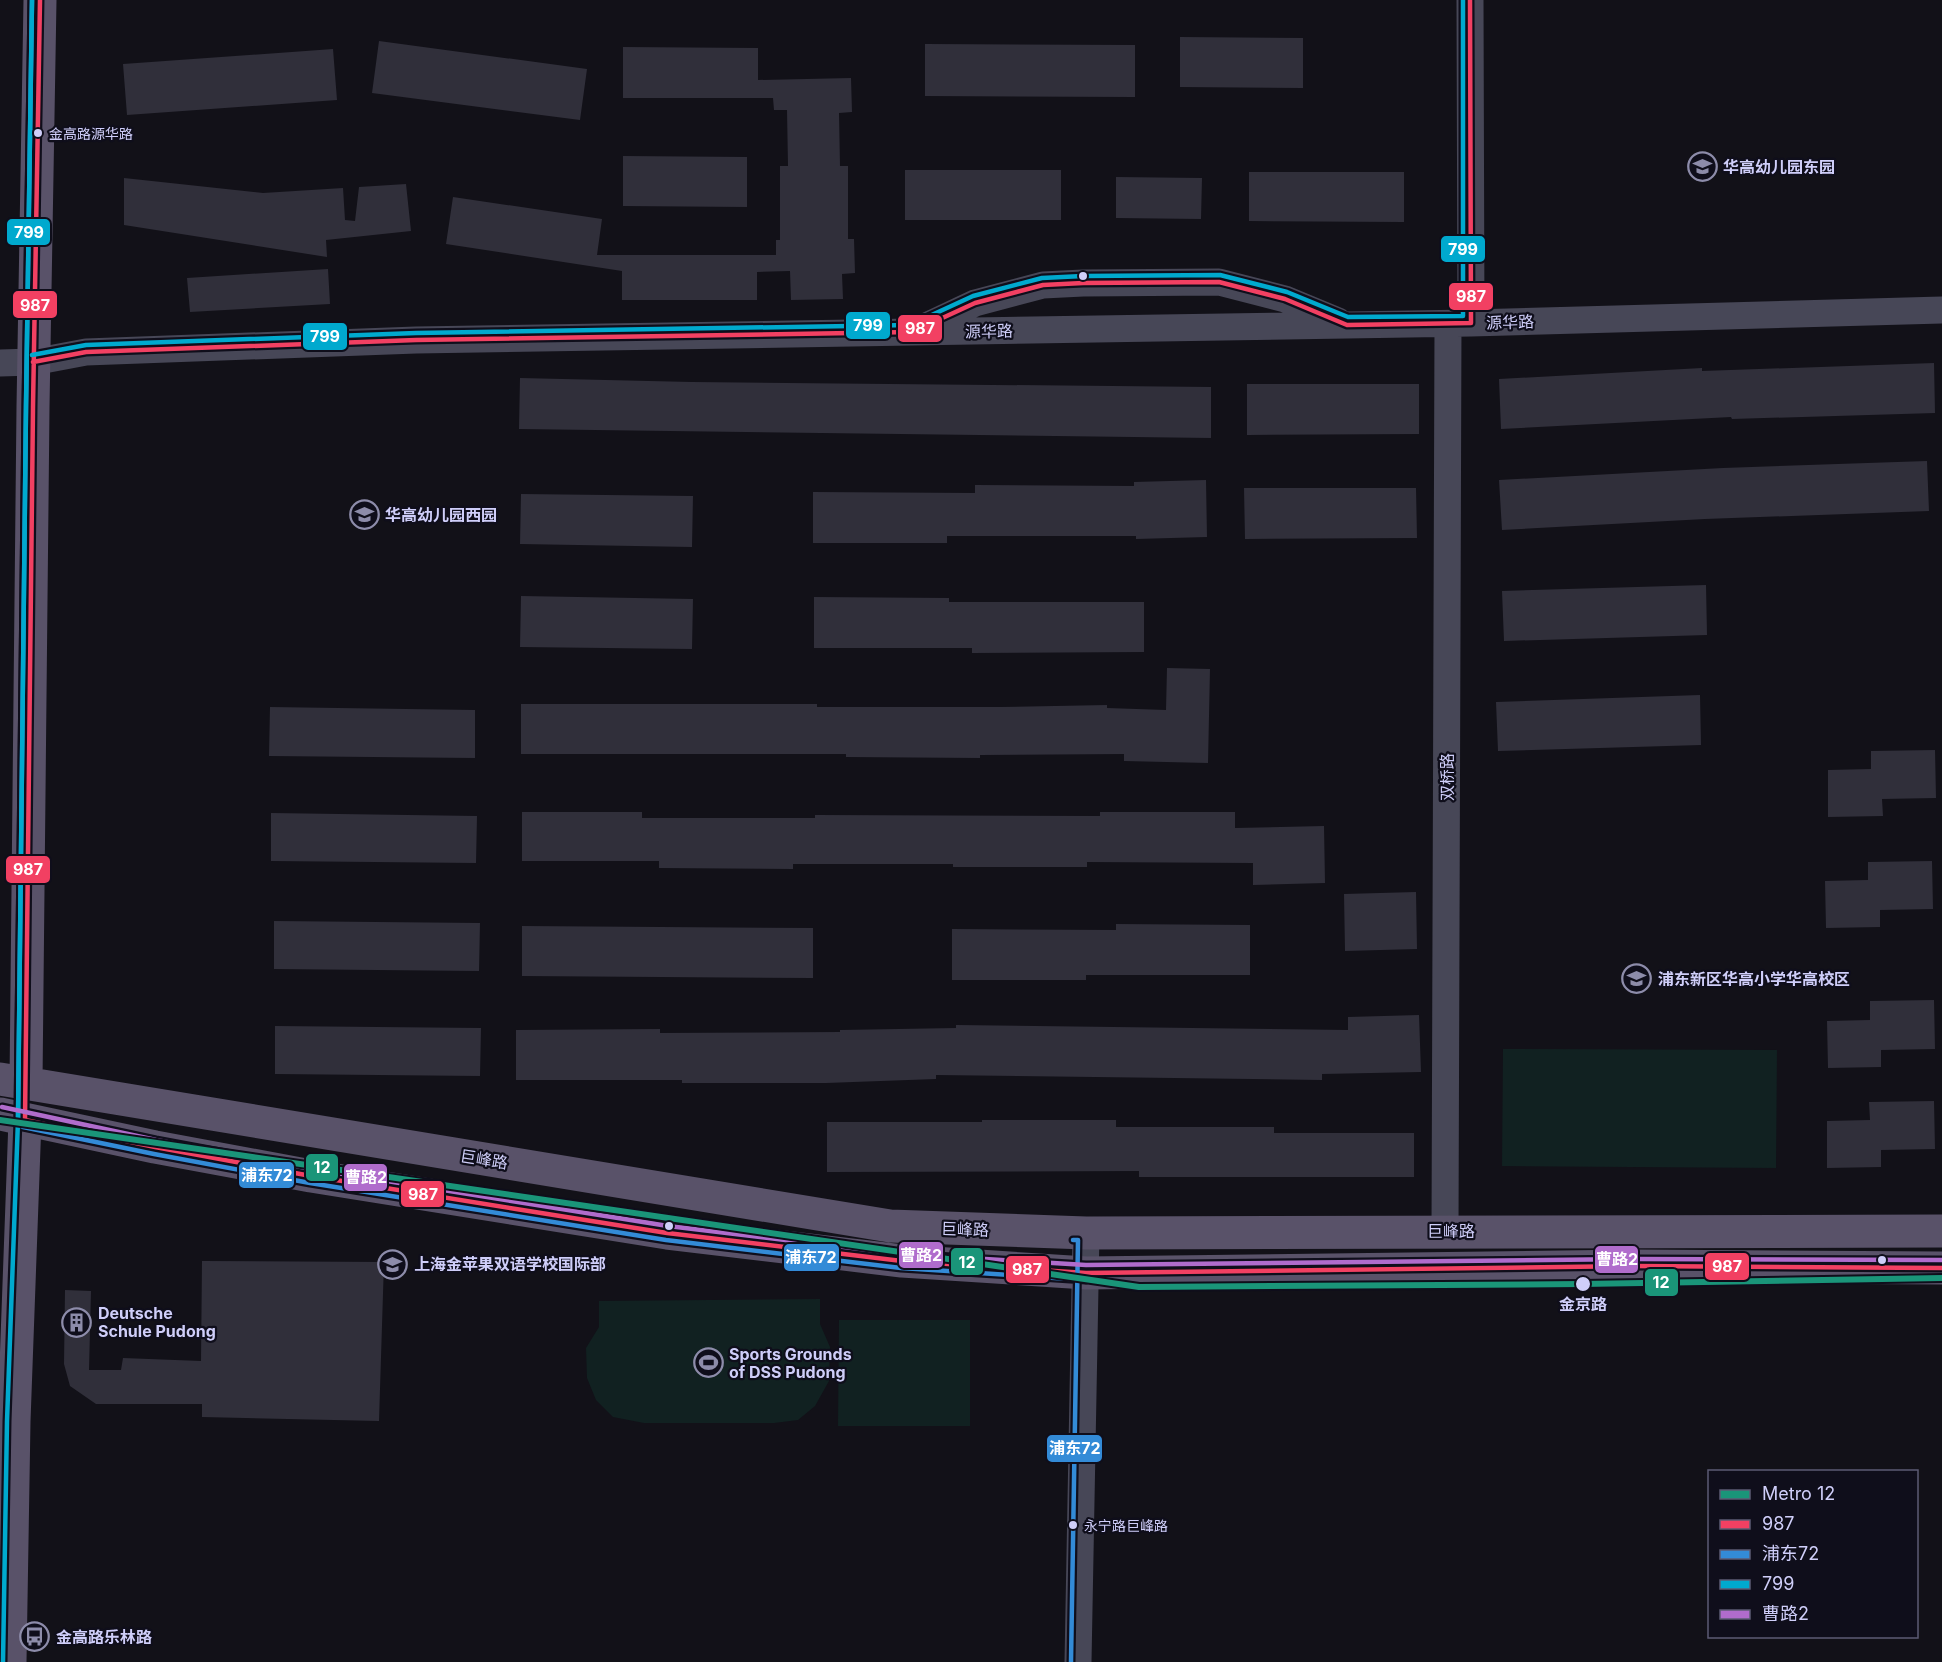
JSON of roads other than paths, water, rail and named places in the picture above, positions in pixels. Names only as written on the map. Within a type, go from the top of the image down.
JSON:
[{"type":"main road","points":[[13,1081],[33,362],[40,0]]},
{"type":"main road","name":"巨峰路","points":[[13,1081],[890,1226],[1086,1233],[1942,1231]]},
{"type":"main road","points":[[10,1662],[7,1421],[13,1117],[311,1176],[667,1233],[902,1261],[1086,1273],[1635,1266],[1942,1268]]},
{"type":"street","name":"双桥路","points":[[1445,1231],[1459,323],[1470,0]]},
{"type":"street","points":[[912,332],[975,303],[1043,285],[1083,283],[1219,282],[1285,299],[1347,326]]},
{"type":"street","name":"源华路","points":[[0,363],[33,362],[86,352],[416,340],[1347,326],[1942,310]]},
{"type":"street","points":[[13,1081],[13,1117]]},
{"type":"street","points":[[1078,1662],[1086,1233]]},
{"type":"metro line","name":"12","points":[[0,1120],[1139,1287],[1582,1284],[1942,1278]]},
{"type":"place","name":"金高路源华路","points":[[38,133]]},
{"type":"place","name":"华高幼儿园东园","points":[[1702,167]]},
{"type":"place","name":"华高幼儿园西园","points":[[364,515]]},
{"type":"place","name":"浦东新区华高小学华高校区","points":[[1637,979]]},
{"type":"place","name":"上海金苹果双语学校国际部","points":[[393,1264]]},
{"type":"place","name":"金京路","points":[[1583,1284]]},
{"type":"place","name":"Deutsche Schule Pudong","points":[[77,1322]]},
{"type":"place","name":"Sports Grounds of DSS Pudong","points":[[708,1363]]},
{"type":"place","name":"永宁路巨峰路","points":[[1073,1525]]},
{"type":"place","name":"金高路乐林路","points":[[35,1637]]}]
